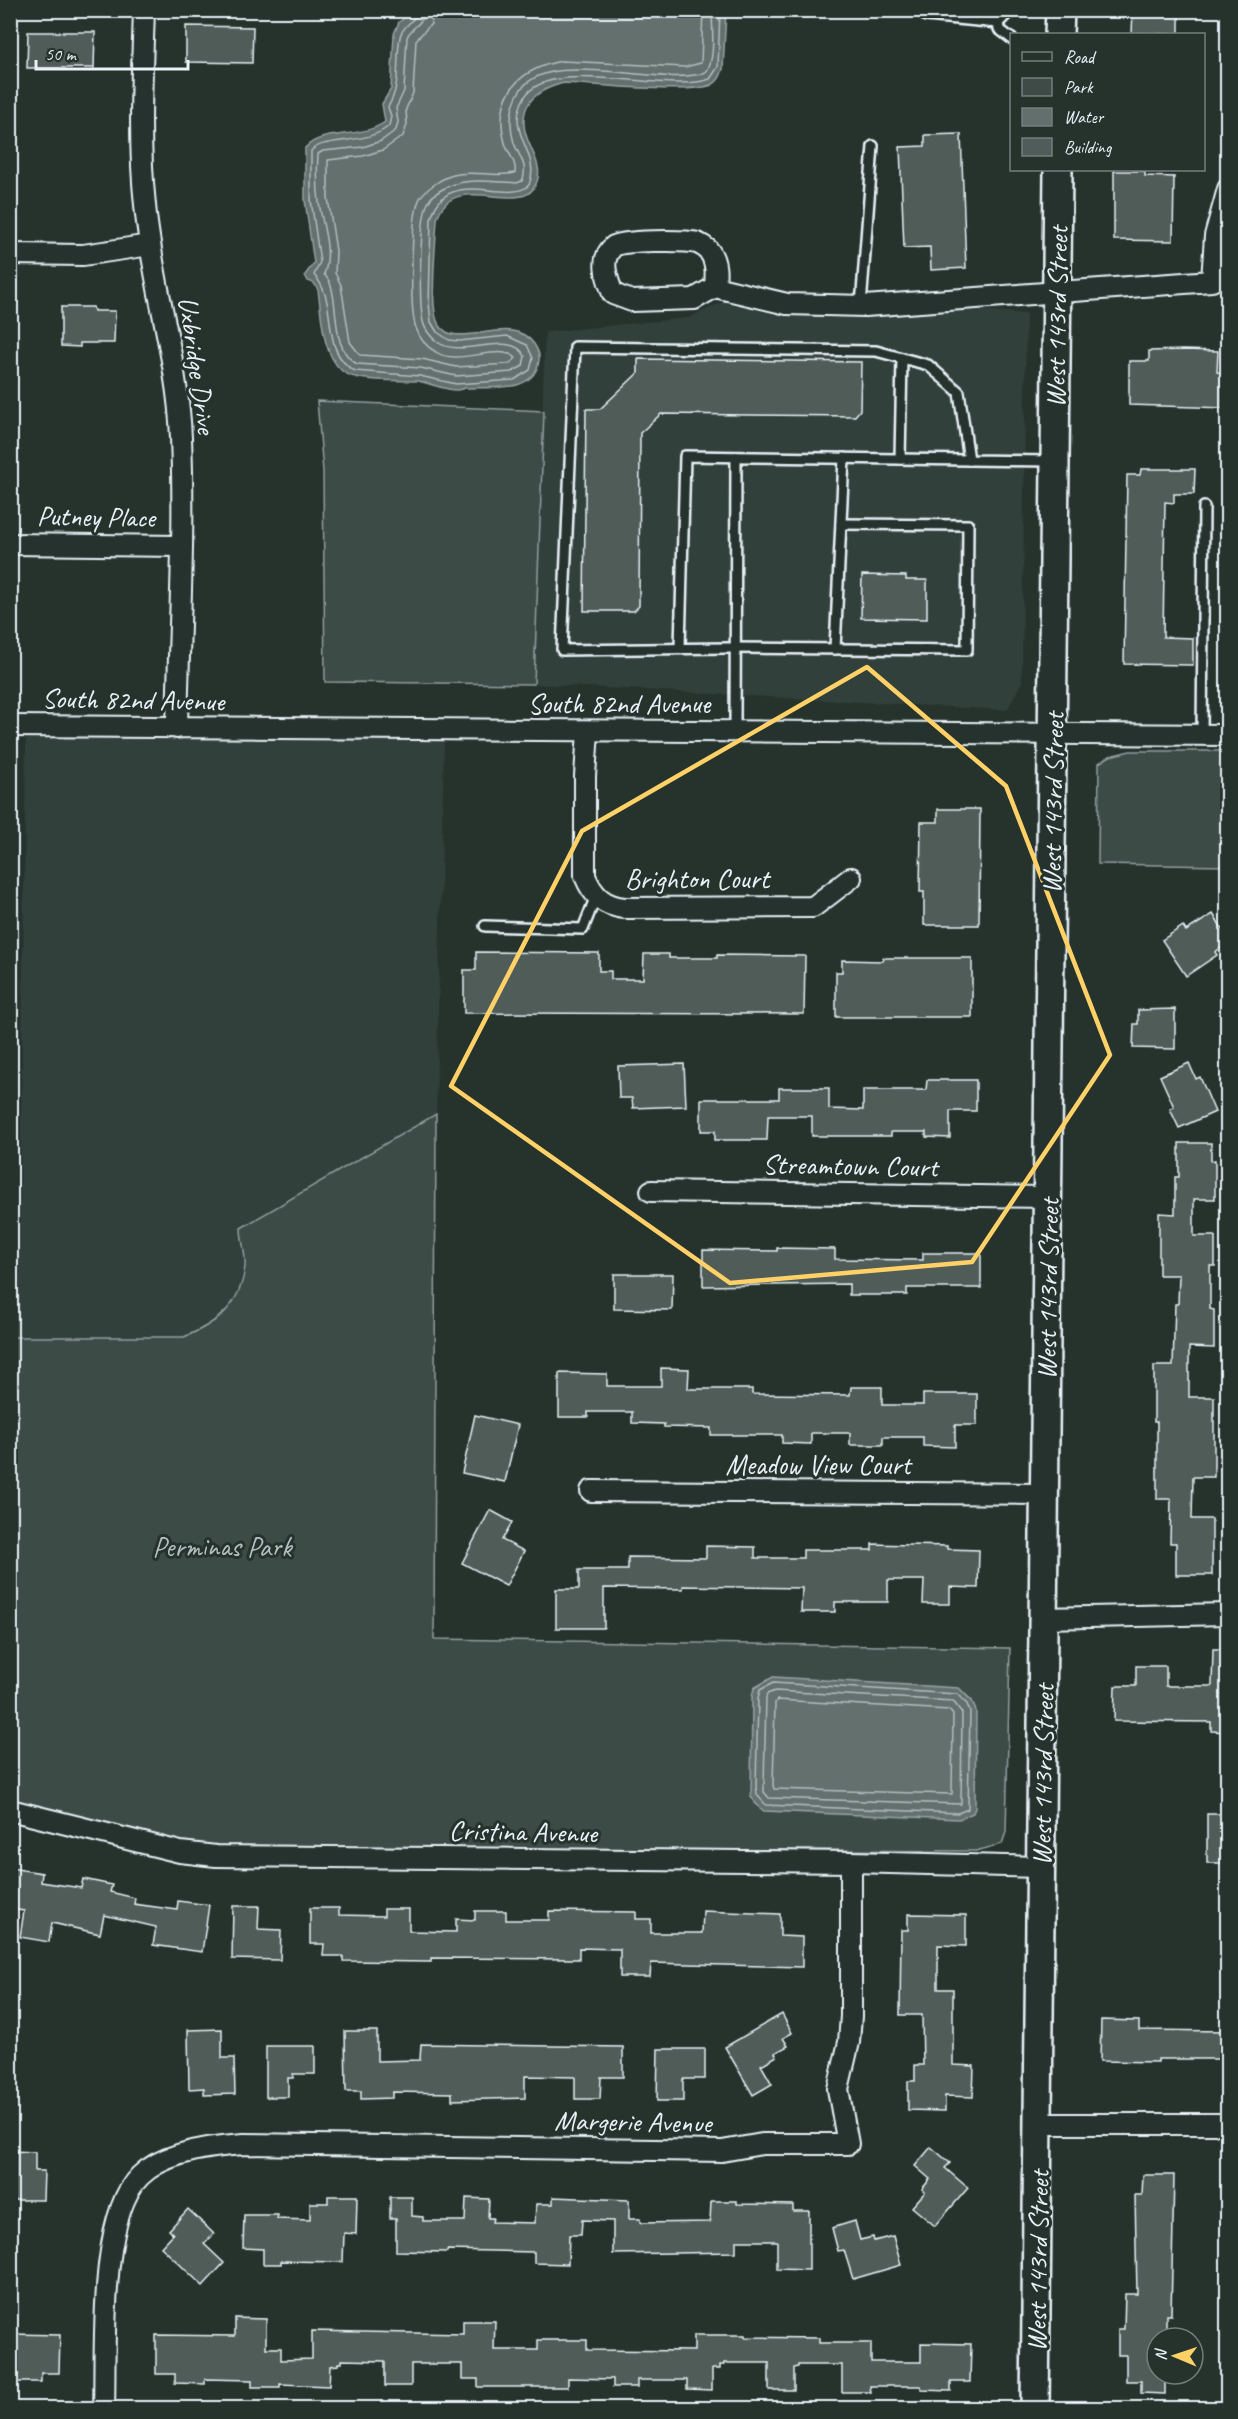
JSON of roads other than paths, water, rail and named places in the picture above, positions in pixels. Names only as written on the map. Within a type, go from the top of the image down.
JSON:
[{"type":"main road","points":[[1059,33],[1060,10]]},
{"type":"main road","name":"West 143rd Street","points":[[1035,2409],[1058,171]]},
{"type":"street","name":"Uxbridge Drive","points":[[144,10],[141,154],[145,206],[150,245],[170,348],[181,436],[177,728]]},
{"type":"street","points":[[715,287],[716,268],[708,250],[698,243],[630,241],[614,245],[607,256],[605,273],[614,294],[632,301],[694,299],[715,287],[787,304],[861,306],[1212,281],[1215,236],[1227,189]]},
{"type":"street","points":[[10,254],[83,255],[150,245]]},
{"type":"street","name":"Putney Place","points":[[10,544],[181,546]]},
{"type":"street","name":"South 82nd Avenue","points":[[10,726],[1227,735]]},
{"type":"street","name":"Brighton Court","points":[[588,731],[584,863],[588,883],[596,896],[605,904],[626,909],[813,908],[851,878]]},
{"type":"street","name":"Streamtown Court","points":[[651,1191],[1047,1197]]},
{"type":"street","name":"Meadow View Court","points":[[591,1491],[1045,1494]]},
{"type":"street","points":[[1043,1618],[1227,1614]]},
{"type":"street","name":"Cristina Avenue","points":[[10,1810],[180,1852],[216,1856],[1041,1867]]},
{"type":"street","name":"Margerie Avenue","points":[[104,2409],[110,2251],[125,2200],[140,2176],[168,2159],[194,2150],[236,2145],[722,2151],[762,2145],[848,2144],[838,2089],[849,2042],[851,1863]]},
{"type":"street","points":[[1038,2124],[1227,2124]]},
{"type":"lane","points":[[919,10],[926,16],[998,23]]},
{"type":"lane","points":[[998,23],[1011,10]]},
{"type":"lane","points":[[998,23],[999,29],[1010,38]]},
{"type":"lane","points":[[861,306],[873,146]]},
{"type":"lane","points":[[841,524],[968,525],[967,650],[680,648],[562,650],[575,347],[876,351],[928,365],[959,392],[969,460]]},
{"type":"lane","points":[[900,459],[902,358]]},
{"type":"lane","points":[[680,648],[685,456],[1055,461]]},
{"type":"lane","points":[[735,732],[736,457]]},
{"type":"lane","points":[[835,649],[844,458]]},
{"type":"lane","points":[[1202,735],[1204,507]]},
{"type":"lane","points":[[485,926],[583,929],[596,896]]},
{"type":"water","points":[[415,10],[726,11],[723,69],[720,78],[715,83],[703,87],[665,89],[564,83],[544,90],[530,101],[524,117],[524,127],[538,169],[537,182],[533,189],[525,195],[513,197],[469,195],[456,197],[444,205],[437,219],[433,288],[435,315],[438,323],[452,334],[506,331],[526,336],[534,344],[539,360],[536,371],[520,384],[454,390],[418,381],[389,381],[348,375],[335,363],[330,354],[326,344],[318,290],[305,275],[314,263],[305,200],[305,148],[321,138],[364,131],[385,122],[382,104],[391,89],[394,34],[399,22]]},
{"type":"water","points":[[773,1677],[959,1688],[972,1701],[976,1711],[975,1808],[973,1813],[959,1819],[764,1811],[755,1804],[751,1796],[752,1697],[754,1688]]},
{"type":"park label","name":"Perminas Park","points":[[222,1546]]}]
